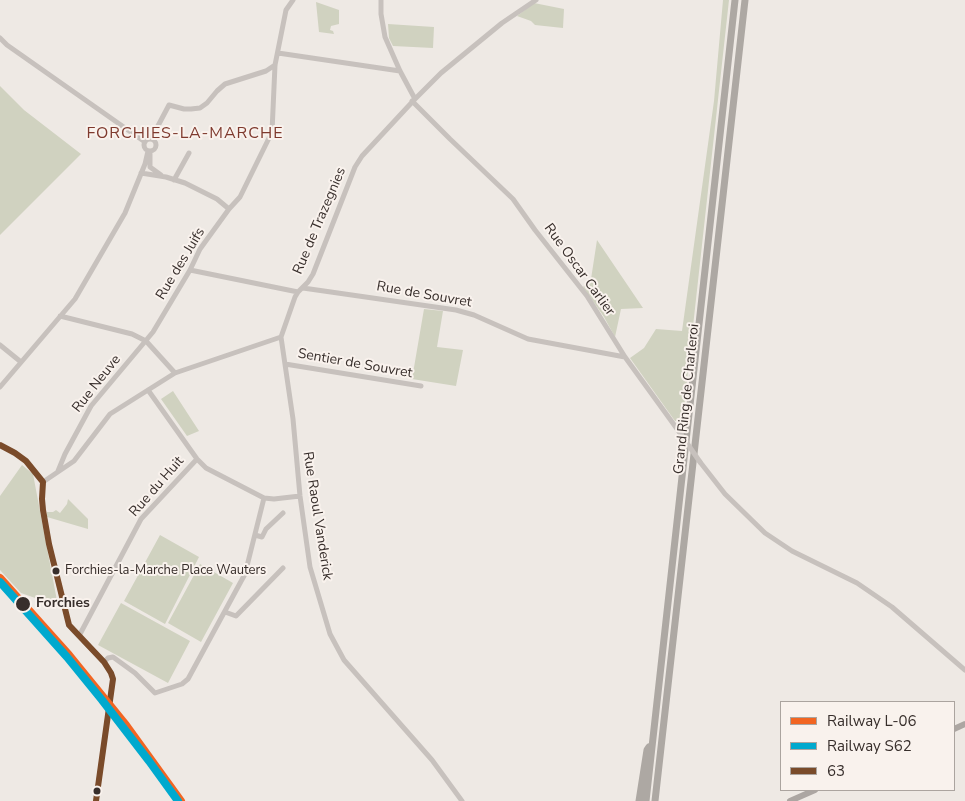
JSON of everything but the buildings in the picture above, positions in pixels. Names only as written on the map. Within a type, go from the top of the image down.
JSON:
[{"type":"highway","name":"Grand Ring de Charleroi","points":[[646,801],[736,0]]},
{"type":"highway","name":"Grand Ring de Charleroi","points":[[655,801],[745,0]]},
{"type":"highway","points":[[639,801],[647,750],[653,740]]},
{"type":"main road","points":[[790,801],[813,791]]},
{"type":"street","name":"Rue des Juifs","points":[[146,341],[190,270],[200,249],[240,197],[272,132],[275,65],[286,10],[293,0]]},
{"type":"street","name":"Rue Oscar Carlier","points":[[381,0],[381,14],[385,37],[413,100],[450,139],[513,199],[535,230],[588,296],[625,356],[725,494],[765,533],[792,551],[857,583],[892,607],[965,670]]},
{"type":"street","name":"Rue de Trazegnies","points":[[281,337],[300,290],[313,274],[355,167],[362,156],[413,100],[441,73],[507,19],[536,0]]},
{"type":"street","points":[[0,38],[145,142],[146,149],[150,151]]},
{"type":"street","points":[[278,52],[400,72]]},
{"type":"street","points":[[145,142],[151,138],[169,105],[184,109],[200,108],[225,84],[266,71],[275,65]]},
{"type":"street","points":[[0,387],[75,298],[125,213],[150,151],[154,150],[156,145],[155,141],[151,138]]},
{"type":"street","points":[[150,151],[150,167],[166,177],[201,190],[230,209]]},
{"type":"street","points":[[174,180],[189,153]]},
{"type":"street","points":[[141,173],[166,177]]},
{"type":"street","name":"Rue de Souvret","points":[[190,270],[300,290],[456,310],[474,315],[528,339],[625,356]]},
{"type":"street","points":[[60,316],[132,334],[146,341],[175,373]]},
{"type":"street","points":[[43,482],[74,461],[110,414],[175,373],[281,337]]},
{"type":"street","name":"Rue Raoul Vanderick","points":[[281,337],[293,419],[300,496],[310,567],[330,634],[344,660],[432,760],[462,801]]},
{"type":"street","name":"Rue Neuve","points":[[58,471],[65,454],[92,406],[146,341]]},
{"type":"street","points":[[0,345],[21,362]]},
{"type":"street","name":"Sentier de Souvret","points":[[285,364],[422,386]]},
{"type":"street","points":[[148,390],[197,459],[206,468],[264,498],[274,499],[300,496]]},
{"type":"street","points":[[0,446],[26,461],[43,482],[43,510],[54,571],[68,625],[104,662],[113,679],[96,801]]},
{"type":"street","name":"Rue du Huit","points":[[79,636],[141,519],[197,459]]},
{"type":"street","points":[[104,662],[108,658],[113,658],[135,673],[155,693],[182,684],[188,679],[245,574],[264,498]]},
{"type":"street","points":[[255,535],[262,537],[266,529],[283,513]]},
{"type":"street","points":[[225,612],[236,616],[283,568]]},
{"type":"green space","points":[[723,0],[729,0],[681,427],[630,358],[644,348],[656,329],[682,331],[714,101]]},
{"type":"green space","points":[[316,2],[339,10],[339,24],[331,26],[330,30],[334,34],[319,32]]},
{"type":"green space","points":[[534,3],[564,9],[563,28],[535,25],[531,21],[517,16]]},
{"type":"green space","points":[[388,24],[434,27],[433,48],[393,46],[389,38]]},
{"type":"green space","points":[[0,86],[24,110],[81,154],[0,235]]},
{"type":"green space","points":[[597,240],[643,308],[621,309],[615,337],[604,317],[583,287],[591,279]]},
{"type":"green space","points":[[424,309],[443,311],[437,347],[463,350],[456,386],[412,379]]},
{"type":"green space","points":[[173,391],[199,431],[187,436],[161,399]]},
{"type":"green space","points":[[22,465],[33,474],[58,606],[21,593],[0,570],[0,496]]},
{"type":"green space","points":[[68,499],[88,519],[88,529],[47,517],[47,512],[56,510],[60,513],[67,504]]},
{"type":"green space","points":[[160,535],[199,557],[165,624],[124,601]]},
{"type":"green space","points":[[200,564],[233,583],[201,642],[168,623]]},
{"type":"green space","points":[[121,603],[190,641],[168,683],[98,645]]},
{"type":"rail line","name":"L-06","points":[[0,578],[69,655],[126,725],[181,801]]},
{"type":"rail line","name":"S62","points":[[0,582],[67,657],[102,700],[178,801]]},
{"type":"transit line","name":"63","points":[[0,445],[26,461],[43,482],[43,510],[49,544],[69,625],[104,662],[113,679],[96,801]]},
{"type":"place","name":"Forchies-la-Marche Place Wauters","points":[[56,571]]},
{"type":"place","name":"Forchies","points":[[23,604]]},
{"type":"district","name":"FORCHIES-LA-MARCHE","points":[[185,134]]}]
